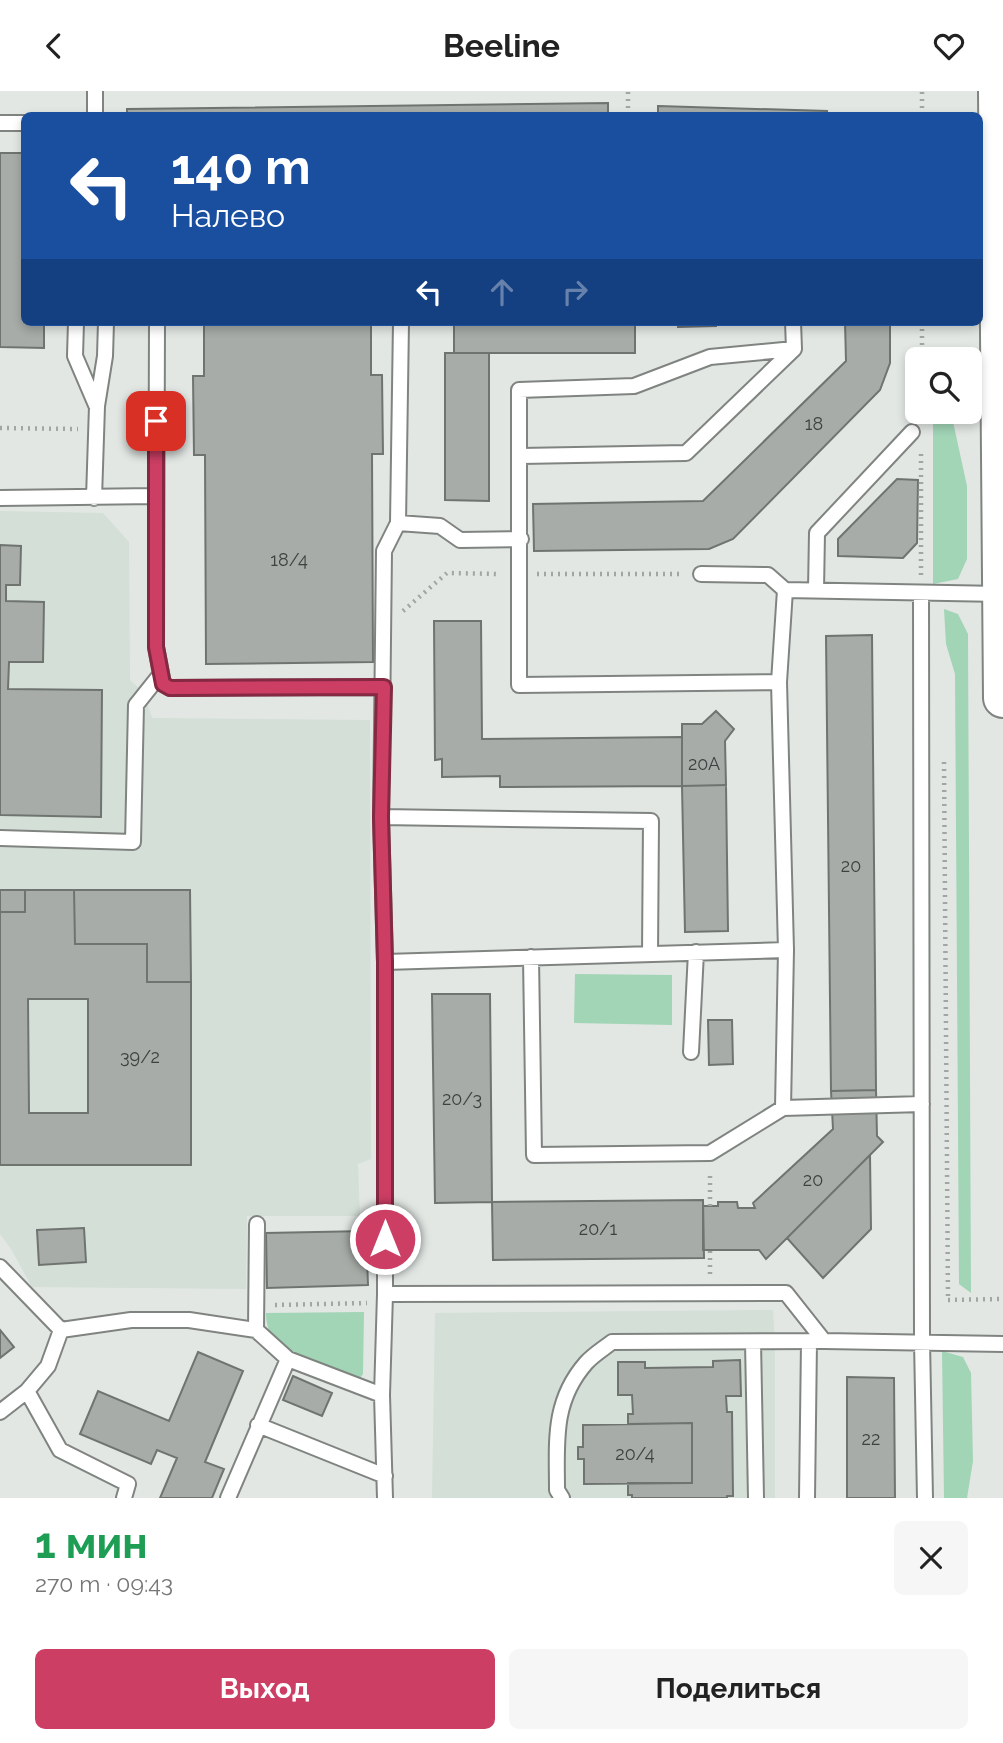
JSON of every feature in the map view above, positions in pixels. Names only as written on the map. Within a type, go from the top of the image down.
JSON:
[{"type":"main road","points":[[998,91],[1003,698]]},
{"type":"lane","points":[[94,112],[95,91]]},
{"type":"lane","points":[[0,123],[21,123]]},
{"type":"lane","points":[[76,326],[75,356],[97,406]]},
{"type":"lane","points":[[94,498],[97,406],[105,356],[106,326]]},
{"type":"lane","points":[[157,326],[156,647],[163,684],[170,688],[384,687]]},
{"type":"lane","points":[[385,1498],[382,1395],[385,1298],[385,962],[381,817],[384,551],[398,523],[401,326]]},
{"type":"lane","points":[[521,456],[686,453],[794,349],[793,326]]},
{"type":"lane","points":[[779,683],[519,685],[519,390],[635,386],[710,357],[794,349]]},
{"type":"lane","points":[[816,590],[817,533],[912,432]]},
{"type":"lane","points":[[0,498],[155,496]]},
{"type":"lane","points":[[398,523],[440,526],[460,540],[521,539]]},
{"type":"lane","points":[[701,574],[768,575],[785,590],[1003,594]]},
{"type":"lane","points":[[783,1108],[786,950],[779,683],[785,590]]},
{"type":"lane","points":[[921,593],[922,1341],[925,1498]]},
{"type":"lane","points":[[0,838],[133,842],[136,705],[160,675]]},
{"type":"lane","points":[[381,817],[651,821],[650,954]]},
{"type":"lane","points":[[385,962],[786,950]]},
{"type":"lane","points":[[691,1052],[696,952]]},
{"type":"lane","points":[[531,957],[534,1155],[710,1153],[783,1108],[922,1104]]},
{"type":"lane","points":[[256,1330],[257,1224]]},
{"type":"lane","points":[[0,1268],[61,1330]]},
{"type":"lane","points":[[385,1298],[786,1293],[824,1341]]},
{"type":"lane","points":[[61,1330],[131,1320],[190,1319],[256,1330],[288,1359],[382,1395]]},
{"type":"lane","points":[[0,1412],[27,1391],[48,1366],[61,1330]]},
{"type":"lane","points":[[562,1498],[557,1490],[557,1422],[564,1397],[586,1363],[612,1342],[922,1341],[1003,1345]]},
{"type":"lane","points":[[752,1342],[756,1498]]},
{"type":"lane","points":[[807,1498],[809,1342]]},
{"type":"lane","points":[[228,1498],[288,1359]]},
{"type":"lane","points":[[27,1391],[61,1450],[128,1484],[124,1498]]},
{"type":"lane","points":[[258,1425],[385,1476]]},
{"type":"path","points":[[628,91],[628,112]]},
{"type":"path","points":[[922,91],[922,112]]},
{"type":"path","points":[[922,326],[922,347]]},
{"type":"path","points":[[0,428],[96,429]]},
{"type":"path","points":[[921,449],[921,593]]},
{"type":"path","points":[[944,760],[948,1300]]},
{"type":"path","points":[[710,1153],[710,1206]]},
{"type":"path","points":[[256,1306],[385,1298]]},
{"type":"path","points":[[922,1300],[1003,1299]]},
{"type":"shaded area","points":[[0,511],[103,513],[129,542],[130,680],[144,693],[152,718],[370,720],[371,1159],[358,1164],[360,1216],[247,1216],[246,1289],[32,1287],[0,1234]]},
{"type":"shaded area","points":[[773,1310],[775,1498],[432,1498],[435,1313]]},
{"type":"green space","points":[[933,424],[954,424],[967,486],[967,559],[958,579],[933,584]]},
{"type":"green space","points":[[944,609],[958,614],[968,634],[971,1293],[959,1284],[955,674],[946,644]]},
{"type":"green space","points":[[575,974],[672,975],[672,1025],[574,1023]]},
{"type":"green space","points":[[364,1312],[363,1374],[360,1378],[353,1379],[279,1344],[270,1333],[266,1313]]},
{"type":"green space","points":[[942,1351],[963,1357],[971,1373],[973,1461],[967,1498],[944,1498]]},
{"type":"building","points":[[608,103],[608,112],[127,112],[127,109]]},
{"type":"building","points":[[658,106],[827,111],[827,112],[658,112]]},
{"type":"building","points":[[0,153],[21,153],[21,326],[44,326],[44,348],[0,347]]},
{"type":"building","points":[[204,326],[371,326],[371,375],[382,375],[383,454],[372,454],[373,662],[206,664],[205,455],[194,455],[193,376],[204,376]]},
{"type":"building","points":[[454,326],[635,326],[635,353],[454,353]]},
{"type":"building","points":[[845,326],[890,326],[890,363],[880,390],[733,539],[709,549],[534,551],[533,504],[703,501],[846,361]]},
{"type":"building","points":[[445,353],[489,353],[489,501],[445,500]]},
{"type":"building","points":[[897,479],[918,480],[917,543],[903,558],[838,556],[838,539]]},
{"type":"building","points":[[0,545],[21,546],[20,585],[6,585],[6,601],[44,602],[43,662],[9,662],[8,689],[102,690],[101,817],[0,815]]},
{"type":"building","points":[[434,621],[481,621],[482,739],[682,737],[682,786],[500,787],[500,776],[442,777],[442,759],[435,760]]},
{"type":"building","points":[[872,635],[876,1090],[831,1091],[826,636]]},
{"type":"building","points":[[716,711],[734,729],[725,741],[726,785],[682,786],[682,724],[702,724]]},
{"type":"building","points":[[726,785],[728,931],[685,932],[682,786]]},
{"type":"building","points":[[0,890],[25,890],[25,912],[0,912]]},
{"type":"building","points":[[25,890],[74,890],[75,944],[147,944],[147,982],[191,982],[191,1165],[0,1165],[0,912],[25,912]],"holes":[[[28,999],[88,999],[88,1113],[29,1113]]]},
{"type":"building","points":[[74,890],[190,890],[191,982],[147,982],[147,944],[75,944]]},
{"type":"building","points":[[432,994],[490,994],[492,1202],[435,1203]]},
{"type":"building","points":[[708,1020],[732,1020],[733,1064],[709,1065]]},
{"type":"building","points":[[876,1090],[877,1136],[883,1142],[766,1259],[759,1250],[703,1250],[703,1206],[718,1206],[718,1202],[737,1202],[738,1208],[755,1208],[753,1203],[833,1129],[831,1091]]},
{"type":"building","points":[[870,1155],[871,1229],[823,1278],[787,1238]]},
{"type":"building","points":[[703,1200],[704,1258],[493,1260],[492,1202]]},
{"type":"building","points":[[84,1228],[86,1262],[39,1265],[37,1230]]},
{"type":"building","points":[[366,1231],[368,1285],[267,1288],[266,1233]]},
{"type":"building","points":[[0,1330],[14,1347],[0,1358]]},
{"type":"building","points":[[198,1352],[243,1371],[205,1462],[224,1469],[212,1498],[160,1498],[177,1458],[157,1450],[151,1464],[80,1434],[98,1391],[169,1421]]},
{"type":"building","points":[[740,1360],[741,1396],[726,1396],[727,1412],[732,1412],[733,1496],[632,1498],[632,1495],[628,1495],[628,1483],[692,1483],[692,1423],[628,1424],[628,1414],[633,1414],[632,1395],[618,1395],[618,1362],[645,1362],[645,1368],[713,1367],[713,1361]]},
{"type":"building","points":[[293,1376],[332,1393],[322,1416],[283,1400]]},
{"type":"building","points":[[847,1377],[894,1378],[895,1498],[847,1498]]},
{"type":"building","points":[[692,1423],[692,1483],[584,1484],[584,1459],[578,1459],[578,1447],[583,1447],[583,1425]]},
{"type":"route","points":[[156,421],[156,647],[163,684],[170,688],[384,687],[381,817],[385,962],[385,1239]]}]
